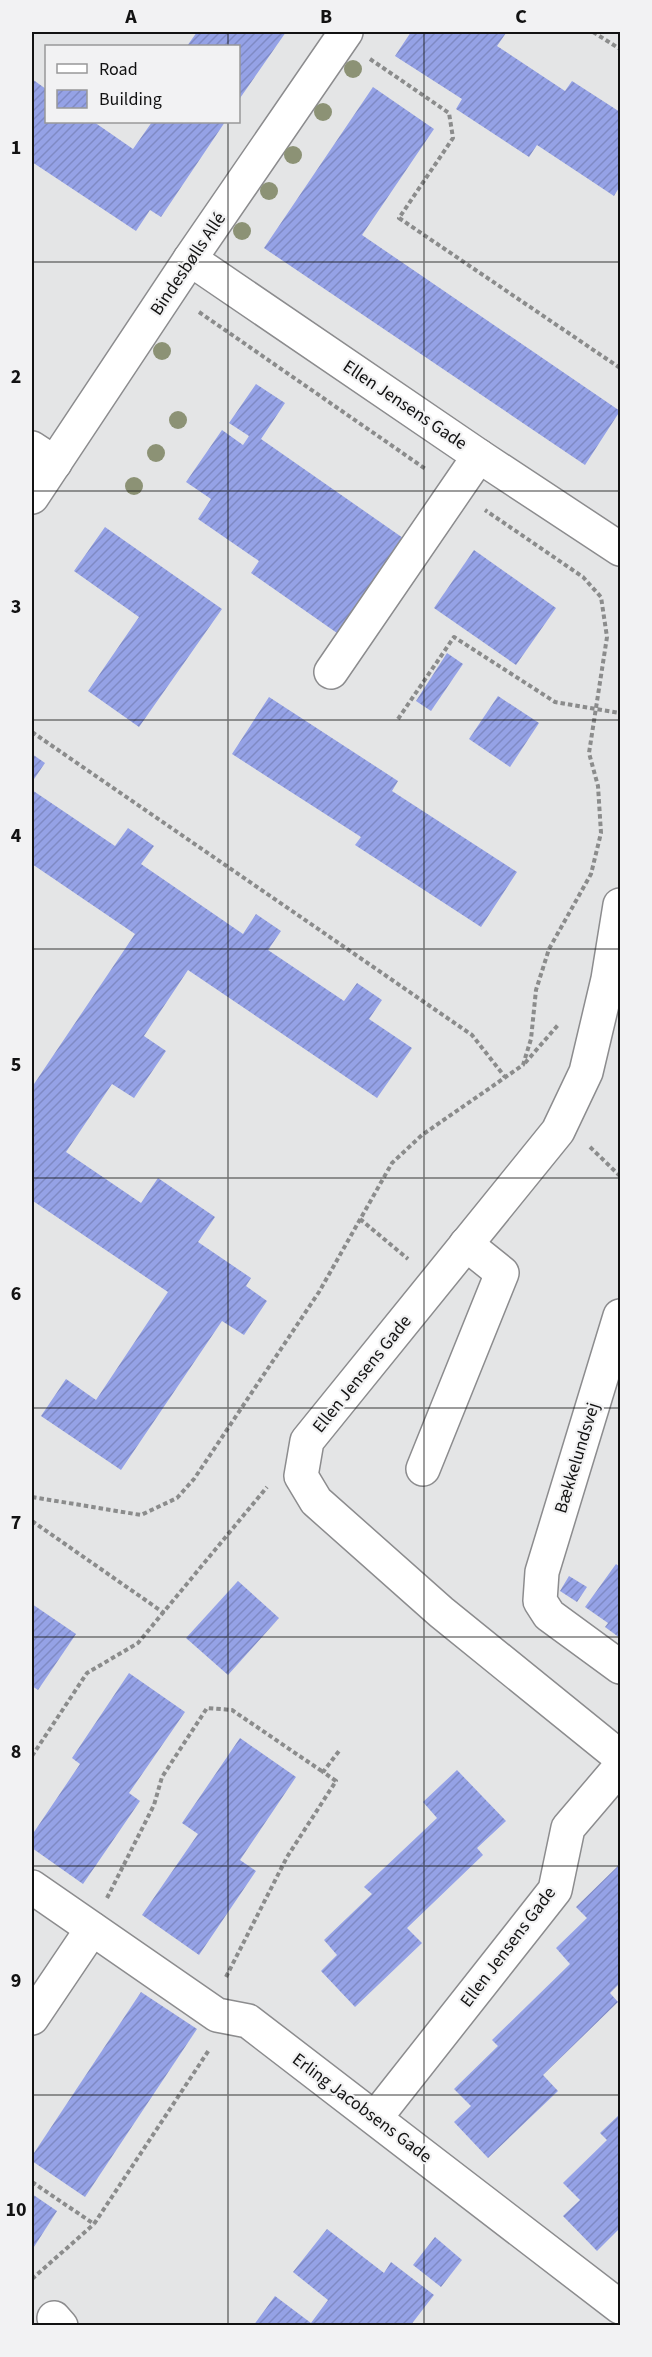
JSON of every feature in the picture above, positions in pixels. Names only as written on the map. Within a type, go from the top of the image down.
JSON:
[{"type":"street","name":"Bindesbølls Allé","points":[[32,497],[43,455],[169,292],[343,35]]},
{"type":"street","name":"Ellen Jensens Gade","points":[[190,259],[479,456],[619,544]]},
{"type":"street","points":[[332,672],[479,456]]},
{"type":"street","name":"Ellen Jensens Gade","points":[[621,905],[608,979],[586,1072],[558,1131],[307,1441],[302,1476],[316,1501],[441,1612],[621,1756]]},
{"type":"street","points":[[423,1469],[502,1273],[466,1244]]},
{"type":"street","name":"Bækkelundsvej","points":[[621,1316],[542,1572],[540,1601],[549,1615],[621,1666]]},
{"type":"street","name":"Ellen Jensens Gade","points":[[376,2117],[555,1890],[568,1828],[621,1767]]},
{"type":"street","name":"Erling Jacobsens Gade","points":[[32,1887],[217,2015],[248,2021],[621,2307]]},
{"type":"street","points":[[32,2018],[92,1929]]},
{"type":"path","points":[[593,32],[621,49]]},
{"type":"path","points":[[343,35],[449,113],[453,138],[399,218],[621,368]]},
{"type":"path","points":[[32,1497],[141,1515],[177,1498],[194,1479],[319,1292],[392,1163],[422,1135],[523,1065],[531,1039],[536,990],[549,949],[591,874],[601,833],[598,786],[589,753],[607,637],[601,597],[583,577],[169,292]]},
{"type":"path","points":[[398,719],[454,637],[555,702],[621,713]]},
{"type":"path","points":[[32,732],[472,1035],[505,1077]]},
{"type":"path","points":[[360,1219],[392,1246]]},
{"type":"path","points":[[32,1756],[87,1673],[138,1643],[283,1468],[304,1462]]},
{"type":"path","points":[[32,1521],[164,1613]]},
{"type":"path","points":[[92,1929],[154,1804],[162,1777],[207,1708],[232,1710],[323,1772]]},
{"type":"path","points":[[32,2279],[94,2224]]},
{"type":"building","points":[[197,32],[286,32],[240,98],[240,45],[188,45]]},
{"type":"building","points":[[411,32],[504,32],[506,33],[497,46],[565,91],[572,81],[620,112],[620,186],[614,196],[537,145],[529,157],[456,109],[462,99],[395,56]]},
{"type":"building","points":[[32,79],[45,88],[45,123],[95,123],[133,149],[151,123],[224,123],[161,217],[150,210],[136,231],[32,162]]},
{"type":"building","points":[[373,87],[434,129],[362,235],[620,411],[585,465],[264,248]]},
{"type":"building","points":[[256,384],[285,403],[261,439],[403,538],[337,633],[251,573],[259,561],[198,519],[211,499],[186,482],[222,430],[243,445],[249,436],[229,423]]},
{"type":"building","points":[[105,527],[222,609],[139,727],[88,691],[139,617],[74,571]]},
{"type":"building","points":[[474,550],[556,608],[516,665],[434,608]]},
{"type":"building","points":[[447,653],[463,664],[431,711],[416,701]]},
{"type":"building","points":[[498,696],[539,723],[510,767],[469,739]]},
{"type":"building","points":[[269,697],[398,781],[392,791],[517,872],[481,927],[355,845],[361,837],[232,754]]},
{"type":"building","points":[[32,754],[45,763],[32,782]]},
{"type":"building","points":[[32,790],[115,846],[128,828],[154,846],[141,864],[243,934],[256,914],[281,931],[268,950],[344,1001],[357,983],[382,1000],[369,1019],[412,1048],[377,1098],[188,970],[144,1036],[166,1051],[134,1098],[112,1084],[66,1152],[141,1203],[158,1178],[215,1217],[198,1242],[251,1278],[246,1286],[267,1301],[244,1335],[222,1321],[121,1470],[41,1416],[66,1379],[96,1400],[168,1292],[33,1201],[32,1203],[32,1087],[135,934],[32,864]]},
{"type":"building","points":[[616,1564],[620,1567],[620,1638],[605,1627],[608,1623],[585,1607]]},
{"type":"building","points":[[569,1576],[587,1587],[577,1602],[560,1591]]},
{"type":"building","points":[[238,1581],[279,1618],[228,1675],[186,1638]]},
{"type":"building","points":[[32,1604],[76,1634],[38,1690],[32,1686]]},
{"type":"building","points":[[129,1673],[185,1712],[129,1793],[140,1801],[83,1884],[32,1848],[32,1835],[80,1764],[72,1758]]},
{"type":"building","points":[[240,1738],[296,1777],[240,1860],[256,1871],[199,1955],[142,1915],[198,1834],[182,1823]]},
{"type":"building","points":[[457,1770],[506,1821],[477,1848],[483,1855],[407,1928],[422,1943],[355,2007],[321,1971],[337,1955],[324,1940],[372,1894],[364,1887],[437,1818],[423,1802]]},
{"type":"building","points":[[620,1864],[620,1983],[610,1993],[618,2002],[543,2075],[558,2091],[488,2158],[454,2122],[471,2106],[454,2089],[498,2046],[492,2040],[570,1964],[556,1948],[587,1918],[576,1907]]},
{"type":"building","points":[[141,1992],[197,2029],[85,2197],[32,2161],[32,2156]]},
{"type":"building","points":[[620,2114],[620,2228],[597,2251],[563,2216],[580,2200],[563,2183],[607,2140],[600,2133]]},
{"type":"building","points":[[32,2194],[57,2211],[32,2250]]},
{"type":"building","points":[[327,2229],[384,2273],[391,2262],[434,2295],[410,2326],[253,2326],[275,2296],[311,2323],[328,2300],[293,2272]]},
{"type":"building","points":[[435,2237],[462,2260],[441,2287],[413,2265]]}]
